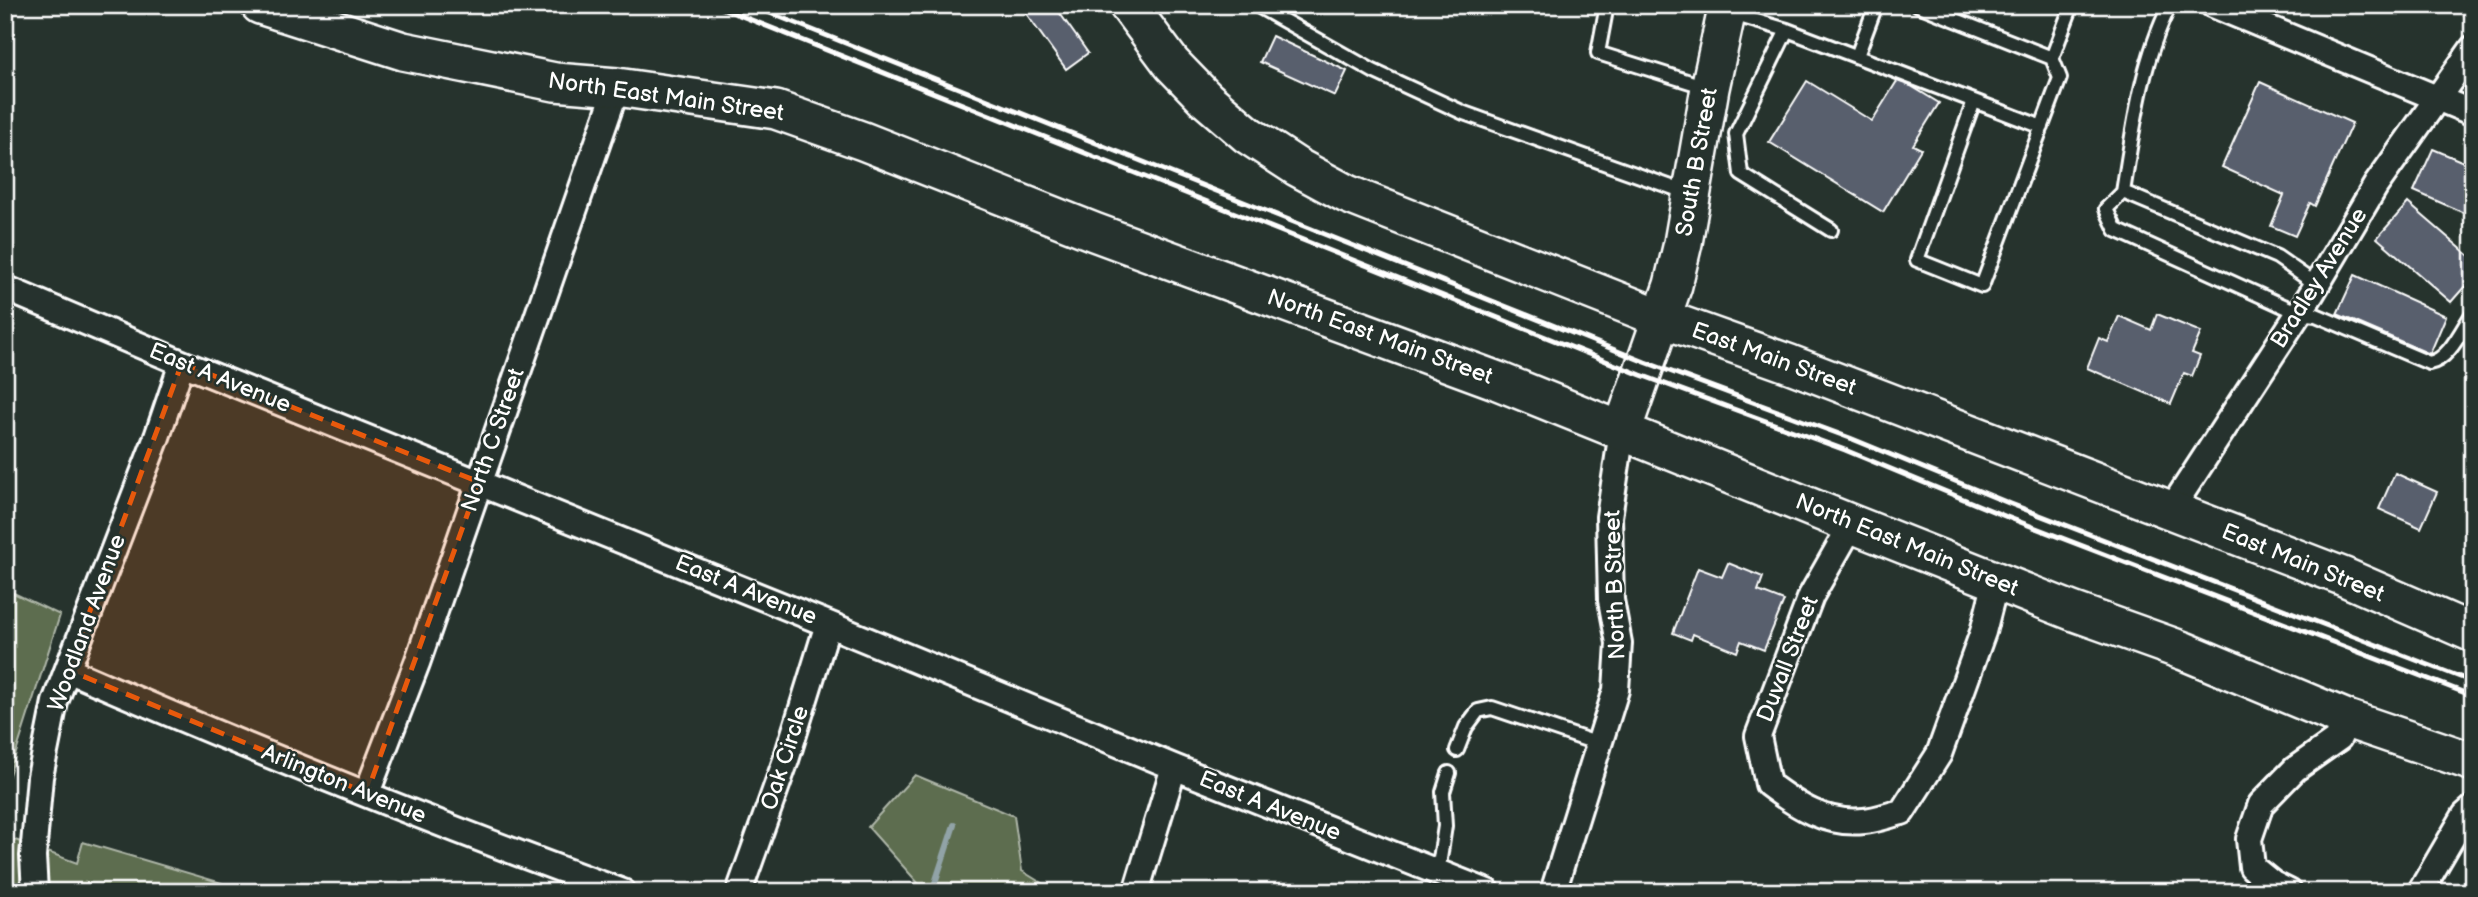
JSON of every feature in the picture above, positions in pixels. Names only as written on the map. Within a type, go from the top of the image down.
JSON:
[{"type":"street","name":"North East Main Street","points":[[260,5],[403,51],[555,82],[617,87],[776,110],[863,141],[1094,232],[1498,381],[1852,524],[2184,651],[2347,719],[2473,762]]},
{"type":"street","name":"East Main Street","points":[[1128,5],[1172,64],[1206,99],[1248,135],[1297,167],[1359,199],[1661,318],[1790,364],[2342,576],[2473,632]]},
{"type":"street","points":[[2213,5],[2473,113]]},
{"type":"street","name":"South B Street","points":[[1661,318],[1675,275],[1710,88],[1728,9]]},
{"type":"street","name":"Bradley Avenue","points":[[2170,511],[2317,285],[2376,185],[2473,48]]},
{"type":"street","name":"North C Street","points":[[367,793],[417,663],[617,87]]},
{"type":"street","name":"East A Avenue","points":[[5,288],[182,363],[478,481],[1174,768],[1487,892]]},
{"type":"street","name":"North B Street","points":[[1553,892],[1616,690],[1619,643],[1611,600],[1609,517],[1622,431],[1661,318]]},
{"type":"street","name":"Woodland Avenue","points":[[35,892],[33,856],[40,777],[55,702],[157,437],[182,363]]},
{"type":"street","name":"Duvall Street","points":[[1852,524],[1811,596],[1758,736],[1768,784],[1795,805],[1830,820],[1864,821],[1902,812],[1940,754],[1983,632],[1996,580]]},
{"type":"street","name":"Oak Circle","points":[[739,892],[786,760],[828,624]]},
{"type":"street","name":"Arlington Avenue","points":[[68,670],[196,726],[477,839],[623,892]]},
{"type":"street","points":[[2289,892],[2273,884],[2252,867],[2249,839],[2261,804],[2295,769],[2339,738],[2347,719]]},
{"type":"street","points":[[1136,892],[1174,768]]},
{"type":"street","points":[[2420,892],[2465,816],[2473,808]]},
{"type":"lane","points":[[1256,5],[1373,71],[1464,113],[1692,194]]},
{"type":"lane","points":[[1607,5],[1598,53],[1710,88]]},
{"type":"lane","points":[[1857,56],[1875,5]]},
{"type":"lane","points":[[1919,5],[2052,58]]},
{"type":"lane","points":[[1974,101],[1917,260],[1982,286],[2060,78],[2052,58],[2072,5]]},
{"type":"lane","points":[[2170,5],[2160,25],[2143,85],[2123,192],[2106,209],[2116,230],[2299,313],[2316,315],[2429,362],[2437,362],[2444,355],[2473,313]]},
{"type":"lane","points":[[1728,9],[2042,127]]},
{"type":"lane","points":[[1787,30],[1736,134],[1741,174],[1831,230]]},
{"type":"lane","points":[[2123,192],[2277,257],[2317,285]]},
{"type":"lane","points":[[1457,750],[1466,727],[1478,711],[1492,708],[1599,744]]},
{"type":"lane","points":[[1438,872],[1445,826],[1443,792],[1449,774]]},
{"type":"highlighted area","points":[[182,363],[479,482],[367,793],[68,670]]},
{"type":"green space","points":[[5,589],[60,615],[7,781],[7,837],[77,863],[83,842],[222,883],[229,892],[5,892]]},
{"type":"green space","points":[[915,775],[1014,816],[1022,871],[1056,892],[926,892],[868,827]]},
{"type":"building","points":[[1020,5],[1054,5],[1088,53],[1066,69]]},
{"type":"building","points":[[1272,36],[1347,71],[1335,96],[1260,62]]},
{"type":"building","points":[[1807,81],[1872,121],[1897,81],[1939,103],[1913,145],[1921,149],[1883,212],[1769,142]]},
{"type":"building","points":[[2260,82],[2352,123],[2315,206],[2310,203],[2295,236],[2271,226],[2284,195],[2222,167]]},
{"type":"building","points":[[2433,149],[2473,166],[2473,217],[2414,191]]},
{"type":"building","points":[[2408,203],[2473,259],[2473,277],[2451,302],[2377,238]]},
{"type":"building","points":[[2355,275],[2446,316],[2430,354],[2337,314]]},
{"type":"building","points":[[2157,314],[2201,332],[2192,353],[2200,356],[2192,376],[2184,373],[2171,404],[2087,368],[2099,338],[2108,342],[2119,316],[2151,330]]},
{"type":"building","points":[[2395,473],[2437,492],[2421,528],[2379,509]]},
{"type":"building","points":[[1728,563],[1763,577],[1758,591],[1784,601],[1764,650],[1741,641],[1737,652],[1693,634],[1691,640],[1673,633],[1698,568],[1722,577]]},
{"type":"waterway","points":[[932,892],[954,825]]},
{"type":"railway","points":[[714,5],[1641,375],[1845,450],[2007,517],[2473,696]]},
{"type":"railway","points":[[750,5],[1645,362],[1850,438],[2011,504],[2473,682]]}]
